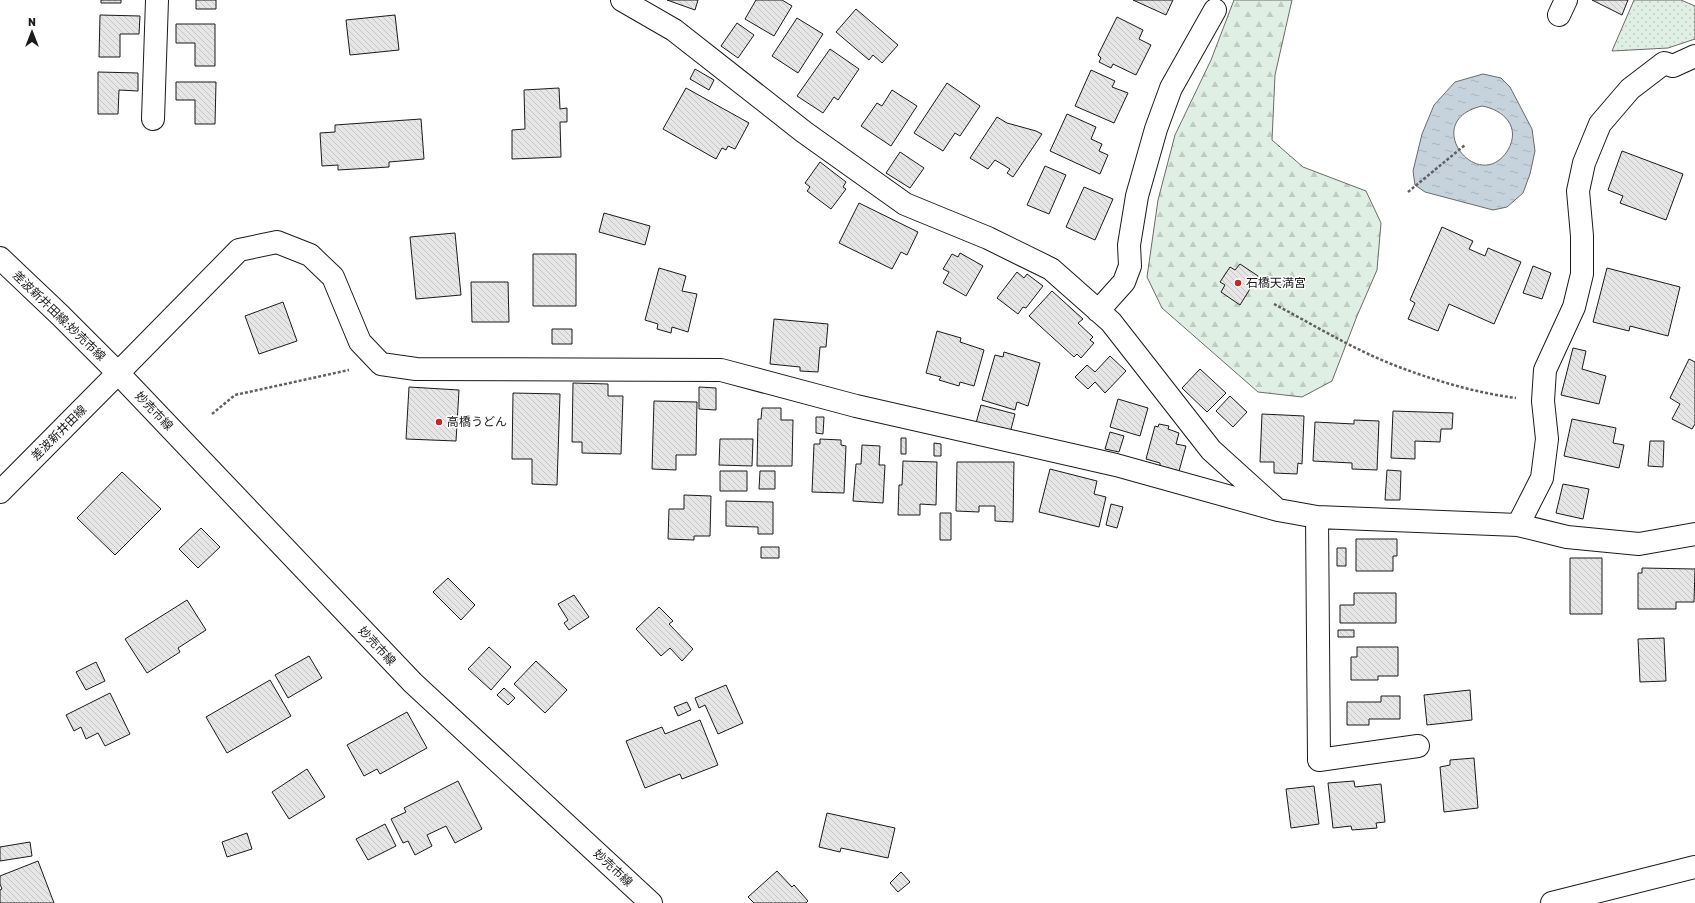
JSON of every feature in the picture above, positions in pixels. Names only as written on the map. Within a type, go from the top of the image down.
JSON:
[{"type":"street","points":[[153,119],[157,0]]},
{"type":"street","points":[[622,0],[674,30],[804,132],[905,204],[988,238],[1051,269],[1111,322],[1211,450],[1278,510]]},
{"type":"street","points":[[1098,311],[1124,282],[1130,266],[1129,244],[1138,196],[1156,128],[1172,88],[1215,10]]},
{"type":"street","points":[[1518,525],[1542,478],[1547,439],[1543,401],[1545,370],[1574,307],[1582,274],[1582,236],[1578,191],[1584,163],[1600,124],[1630,89],[1664,63],[1673,66],[1695,56]]},
{"type":"street","name":"差波新井田線","points":[[0,492],[239,250],[277,242],[310,255],[332,277],[360,342],[381,364]]},
{"type":"street","name":"差波新井田線;妙売市線","points":[[0,258],[60,315],[118,374]]},
{"type":"street","points":[[381,364],[416,369],[721,370],[856,406],[1116,465],[1278,510],[1317,517],[1518,525],[1567,537],[1639,544],[1695,534]]},
{"type":"street","name":"妙売市線","points":[[118,374],[413,683],[651,903]]},
{"type":"street","points":[[1317,517],[1319,760],[1418,746]]},
{"type":"street","points":[[1552,903],[1695,867]]},
{"type":"path","points":[[1408,192],[1465,145]]},
{"type":"path","points":[[1274,304],[1359,349],[1398,367],[1449,383],[1502,396],[1543,401]]},
{"type":"path","points":[[212,414],[235,395],[381,364]]},
{"type":"green space","points":[[1234,0],[1292,0],[1275,75],[1272,140],[1303,167],[1366,191],[1381,223],[1377,270],[1357,316],[1332,381],[1302,397],[1258,392],[1162,308],[1147,277],[1158,200],[1175,135],[1211,60]]},
{"type":"green space","points":[[1634,0],[1681,0],[1695,6],[1695,39],[1668,48],[1612,51]]},
{"type":"water","points":[[1483,74],[1501,78],[1510,87],[1532,129],[1535,151],[1530,174],[1523,193],[1507,207],[1493,210],[1425,192],[1415,185],[1413,171],[1422,134],[1434,105],[1455,82]],"holes":[[[1482,106],[1497,111],[1508,121],[1513,134],[1512,142],[1508,150],[1496,162],[1483,165],[1470,161],[1460,151],[1454,139],[1455,126],[1464,114]]]},
{"type":"building","points":[[101,0],[121,0],[121,3],[101,3]]},
{"type":"building","points":[[196,0],[216,0],[216,9],[196,9]]},
{"type":"building","points":[[667,0],[698,0],[695,10]]},
{"type":"building","points":[[756,0],[782,0],[792,6],[774,36],[745,19]]},
{"type":"building","points":[[1133,0],[1173,0],[1166,15]]},
{"type":"building","points":[[1592,0],[1628,0],[1622,15]]},
{"type":"building","points":[[856,9],[898,45],[882,63],[873,55],[869,60],[836,32]]},
{"type":"building","points":[[100,15],[140,16],[139,34],[120,34],[120,57],[99,57]]},
{"type":"building","points":[[395,15],[399,50],[350,55],[346,20]]},
{"type":"building","points":[[1117,17],[1143,30],[1139,39],[1151,45],[1136,75],[1113,64],[1111,68],[1099,62],[1101,58],[1098,55]]},
{"type":"building","points":[[797,18],[823,34],[798,73],[772,56]]},
{"type":"building","points":[[737,23],[754,35],[738,58],[721,46]]},
{"type":"building","points":[[176,24],[215,24],[215,66],[195,66],[195,43],[176,43]]},
{"type":"building","points":[[830,49],[859,69],[838,100],[834,97],[823,113],[797,96]]},
{"type":"building","points":[[695,69],[714,80],[709,90],[690,79]]},
{"type":"building","points":[[1091,70],[1115,81],[1112,87],[1128,93],[1114,123],[1075,106]]},
{"type":"building","points":[[98,72],[138,73],[138,91],[119,90],[118,114],[98,114]]},
{"type":"building","points":[[176,82],[216,82],[215,124],[195,124],[195,100],[176,100]]},
{"type":"building","points":[[947,83],[980,106],[960,136],[955,133],[943,151],[914,133]]},
{"type":"building","points":[[559,88],[560,109],[567,108],[567,122],[560,122],[561,157],[512,159],[512,130],[525,129],[524,90]]},
{"type":"building","points":[[686,88],[749,123],[735,149],[728,146],[726,150],[722,148],[716,159],[663,129]]},
{"type":"building","points":[[892,90],[917,106],[891,146],[861,126],[877,103],[882,106]]},
{"type":"building","points":[[1067,114],[1096,127],[1091,139],[1102,144],[1099,151],[1108,155],[1100,174],[1050,151]]},
{"type":"building","points":[[997,117],[1007,123],[1042,134],[1013,177],[1007,173],[1010,169],[995,160],[988,169],[970,158]]},
{"type":"building","points":[[421,119],[424,159],[389,162],[389,167],[338,170],[338,165],[322,166],[320,133],[335,132],[335,125]]},
{"type":"building","points":[[1622,151],[1683,174],[1666,220],[1620,203],[1623,196],[1608,190]]},
{"type":"building","points":[[900,152],[924,168],[910,188],[886,173]]},
{"type":"building","points":[[820,162],[846,182],[843,187],[846,189],[831,209],[807,191],[810,187],[805,183]]},
{"type":"building","points":[[1045,166],[1066,175],[1049,214],[1027,205]]},
{"type":"building","points":[[1084,187],[1113,199],[1095,240],[1066,227]]},
{"type":"building","points":[[859,203],[918,232],[907,255],[901,252],[892,269],[839,243]]},
{"type":"building","points":[[604,213],[650,226],[645,245],[599,232]]},
{"type":"building","points":[[1442,227],[1473,241],[1469,249],[1485,256],[1488,248],[1521,262],[1494,324],[1449,304],[1438,331],[1408,319],[1415,303],[1410,300]]},
{"type":"building","points":[[455,233],[461,295],[416,299],[410,237]]},
{"type":"building","points":[[960,253],[983,266],[966,296],[943,283],[949,272],[943,269],[952,254],[958,257]]},
{"type":"building","points":[[533,254],[576,254],[576,306],[533,306]]},
{"type":"building","name":"石橋天満宮","points":[[1240,264],[1258,276],[1240,305],[1221,292],[1225,285],[1220,282],[1230,267],[1235,270]]},
{"type":"building","points":[[1533,266],[1551,273],[1542,299],[1523,293]]},
{"type":"building","points":[[659,268],[686,276],[682,291],[697,294],[688,332],[672,327],[671,333],[657,329],[658,324],[645,320]]},
{"type":"building","points":[[1607,268],[1680,287],[1668,336],[1630,326],[1629,331],[1593,322]]},
{"type":"building","points":[[1017,272],[1024,278],[1027,274],[1043,286],[1026,308],[1023,307],[1018,314],[997,298]]},
{"type":"building","points":[[471,282],[508,282],[509,322],[472,322]]},
{"type":"building","points":[[1052,291],[1083,319],[1078,323],[1093,337],[1090,340],[1094,343],[1081,358],[1077,354],[1074,357],[1029,316]]},
{"type":"building","points":[[283,302],[297,341],[259,354],[245,316]]},
{"type":"building","points":[[774,319],[828,324],[826,347],[820,347],[818,372],[800,371],[800,367],[770,364]]},
{"type":"building","points":[[552,329],[572,329],[572,344],[552,344]]},
{"type":"building","points":[[937,331],[961,338],[960,342],[984,350],[974,386],[960,382],[959,386],[939,380],[941,377],[926,373]]},
{"type":"building","points":[[1573,348],[1586,351],[1582,369],[1606,376],[1599,404],[1561,395]]},
{"type":"building","points":[[1004,352],[1040,363],[1028,406],[1017,402],[1015,410],[982,400],[995,355],[1003,357]]},
{"type":"building","points":[[1110,356],[1126,371],[1105,393],[1095,382],[1088,389],[1075,377],[1087,365],[1095,372]]},
{"type":"building","points":[[1689,359],[1695,362],[1695,424],[1692,429],[1672,419],[1680,404],[1670,398]]},
{"type":"building","points":[[1200,369],[1226,393],[1207,412],[1182,388]]},
{"type":"building","points":[[573,383],[608,384],[608,396],[623,396],[621,454],[582,453],[582,442],[572,442]]},
{"type":"building","points":[[409,387],[459,390],[456,441],[406,439]]},
{"type":"building","points":[[699,387],[716,388],[716,410],[699,409]]},
{"type":"building","points":[[513,393],[560,394],[557,485],[532,484],[532,459],[512,459]]},
{"type":"building","points":[[1230,396],[1247,412],[1233,427],[1216,411]]},
{"type":"building","points":[[1118,399],[1148,408],[1140,436],[1110,427]]},
{"type":"building","points":[[654,401],[697,402],[696,455],[676,455],[676,470],[652,469]]},
{"type":"building","points":[[981,405],[1015,414],[1010,433],[976,423]]},
{"type":"building","points":[[762,408],[781,408],[781,420],[793,420],[792,466],[757,466],[758,419],[761,419]]},
{"type":"building","points":[[1393,411],[1453,413],[1452,429],[1441,429],[1440,442],[1415,441],[1415,459],[1391,458]]},
{"type":"building","points":[[1262,414],[1304,416],[1302,464],[1298,463],[1297,474],[1274,473],[1274,462],[1260,462]]},
{"type":"building","points":[[816,417],[824,417],[823,434],[816,433]]},
{"type":"building","points":[[1572,419],[1616,428],[1613,443],[1624,445],[1619,468],[1564,456]]},
{"type":"building","points":[[1354,420],[1379,421],[1377,470],[1352,469],[1352,463],[1313,461],[1315,422],[1354,424]]},
{"type":"building","points":[[1159,424],[1169,426],[1168,429],[1179,433],[1176,444],[1186,446],[1179,471],[1160,466],[1160,463],[1146,459],[1155,426],[1158,427]]},
{"type":"building","points":[[1110,432],[1124,436],[1119,452],[1105,449]]},
{"type":"building","points":[[901,438],[906,438],[906,454],[901,454]]},
{"type":"building","points":[[720,439],[753,439],[752,466],[719,465]]},
{"type":"building","points":[[820,439],[841,440],[841,445],[846,446],[844,493],[812,492],[814,444],[820,444]]},
{"type":"building","points":[[1650,441],[1664,441],[1663,467],[1648,466]]},
{"type":"building","points":[[934,443],[941,444],[941,456],[934,456]]},
{"type":"building","points":[[862,445],[880,446],[879,465],[885,465],[883,503],[853,501],[856,464],[861,464]]},
{"type":"building","points":[[903,461],[937,462],[936,505],[920,504],[920,515],[898,515],[899,485],[902,485]]},
{"type":"building","points":[[957,462],[1014,462],[1013,522],[995,521],[995,506],[979,506],[979,512],[956,511]]},
{"type":"building","points":[[1050,469],[1097,481],[1094,494],[1106,497],[1099,527],[1039,512]]},
{"type":"building","points":[[1387,470],[1401,471],[1400,500],[1385,500]]},
{"type":"building","points":[[720,471],[747,471],[747,491],[720,491]]},
{"type":"building","points":[[760,471],[775,471],[775,489],[759,489]]},
{"type":"building","points":[[122,472],[161,509],[115,555],[77,518]]},
{"type":"building","points":[[1563,484],[1589,489],[1583,519],[1556,513]]},
{"type":"building","points":[[684,495],[711,496],[710,536],[694,536],[694,540],[668,539],[669,509],[684,509]]},
{"type":"building","points":[[726,501],[773,502],[773,534],[758,534],[758,527],[726,526]]},
{"type":"building","points":[[1111,504],[1123,507],[1117,528],[1106,525]]},
{"type":"building","points":[[940,513],[951,513],[951,540],[940,540]]},
{"type":"building","points":[[201,528],[220,547],[198,568],[179,549]]},
{"type":"building","points":[[1356,539],[1397,539],[1397,556],[1393,556],[1393,571],[1356,571]]},
{"type":"building","points":[[761,547],[779,547],[779,558],[761,558]]},
{"type":"building","points":[[1337,548],[1346,548],[1346,566],[1337,566]]},
{"type":"building","points":[[1570,558],[1602,558],[1602,614],[1570,614]]},
{"type":"building","points":[[1642,568],[1695,569],[1694,602],[1676,602],[1676,609],[1638,609],[1638,573],[1642,573]]},
{"type":"building","points":[[448,578],[475,605],[461,620],[433,592]]},
{"type":"building","points":[[1354,593],[1396,593],[1396,623],[1340,623],[1340,605],[1354,605]]},
{"type":"building","points":[[574,595],[589,617],[569,630],[564,623],[568,620],[558,604]]},
{"type":"building","points":[[187,600],[206,630],[178,648],[180,652],[147,673],[125,639]]},
{"type":"building","points":[[659,607],[673,621],[669,624],[693,649],[682,661],[670,648],[661,656],[636,629]]},
{"type":"building","points":[[1338,630],[1354,630],[1354,637],[1338,637]]},
{"type":"building","points":[[1664,638],[1666,681],[1640,682],[1638,639]]},
{"type":"building","points":[[489,647],[511,667],[491,690],[468,669]]},
{"type":"building","points":[[1357,647],[1398,647],[1398,676],[1378,676],[1378,680],[1351,680],[1351,657],[1357,657]]},
{"type":"building","points":[[309,656],[322,678],[288,698],[275,675]]},
{"type":"building","points":[[536,661],[567,690],[545,713],[514,684]]},
{"type":"building","points":[[96,662],[105,681],[86,690],[76,672]]},
{"type":"building","points":[[270,680],[291,716],[227,753],[206,717]]},
{"type":"building","points":[[726,685],[743,723],[718,734],[705,705],[699,708],[695,698]]},
{"type":"building","points":[[504,688],[515,698],[508,705],[497,695]]},
{"type":"building","points":[[1470,690],[1472,720],[1427,725],[1424,695]]},
{"type":"building","points":[[110,693],[130,734],[105,746],[98,733],[86,739],[81,727],[74,731],[66,715]]},
{"type":"building","points":[[1381,696],[1400,696],[1400,719],[1369,719],[1369,725],[1347,725],[1347,702],[1381,702]]},
{"type":"building","points":[[687,702],[691,710],[678,716],[674,707]]},
{"type":"building","points":[[407,712],[427,748],[380,774],[377,769],[364,776],[347,745]]},
{"type":"building","points":[[700,720],[718,765],[682,779],[680,774],[645,788],[626,741],[662,727],[665,734]]},
{"type":"building","points":[[1474,758],[1478,808],[1444,812],[1440,767],[1450,765],[1450,760]]},
{"type":"building","points":[[307,769],[325,797],[289,819],[272,792]]},
{"type":"building","points":[[458,781],[482,829],[455,843],[446,826],[427,835],[432,846],[415,855],[408,841],[403,843],[391,819],[406,812],[404,808]]},
{"type":"building","points":[[1354,781],[1355,787],[1381,784],[1385,822],[1376,823],[1377,828],[1352,830],[1351,826],[1333,828],[1328,783]]},
{"type":"building","points":[[1314,786],[1319,824],[1291,828],[1286,789]]},
{"type":"building","points":[[827,813],[895,828],[888,858],[841,848],[840,852],[819,847]]},
{"type":"building","points":[[385,824],[396,846],[368,860],[356,839]]},
{"type":"building","points":[[247,833],[252,849],[227,857],[222,842]]},
{"type":"building","points":[[30,842],[32,856],[0,861],[0,847]]},
{"type":"building","points":[[38,861],[54,903],[0,903],[0,890],[2,889],[0,884],[0,876]]},
{"type":"building","points":[[777,871],[792,887],[794,885],[808,901],[806,903],[754,903],[748,897]]},
{"type":"building","points":[[901,872],[910,882],[898,892],[890,883]]},
{"type":"place","name":"石橋天満宮","points":[[1238,283]]},
{"type":"place","name":"高橋うどん","points":[[439,422]]}]
